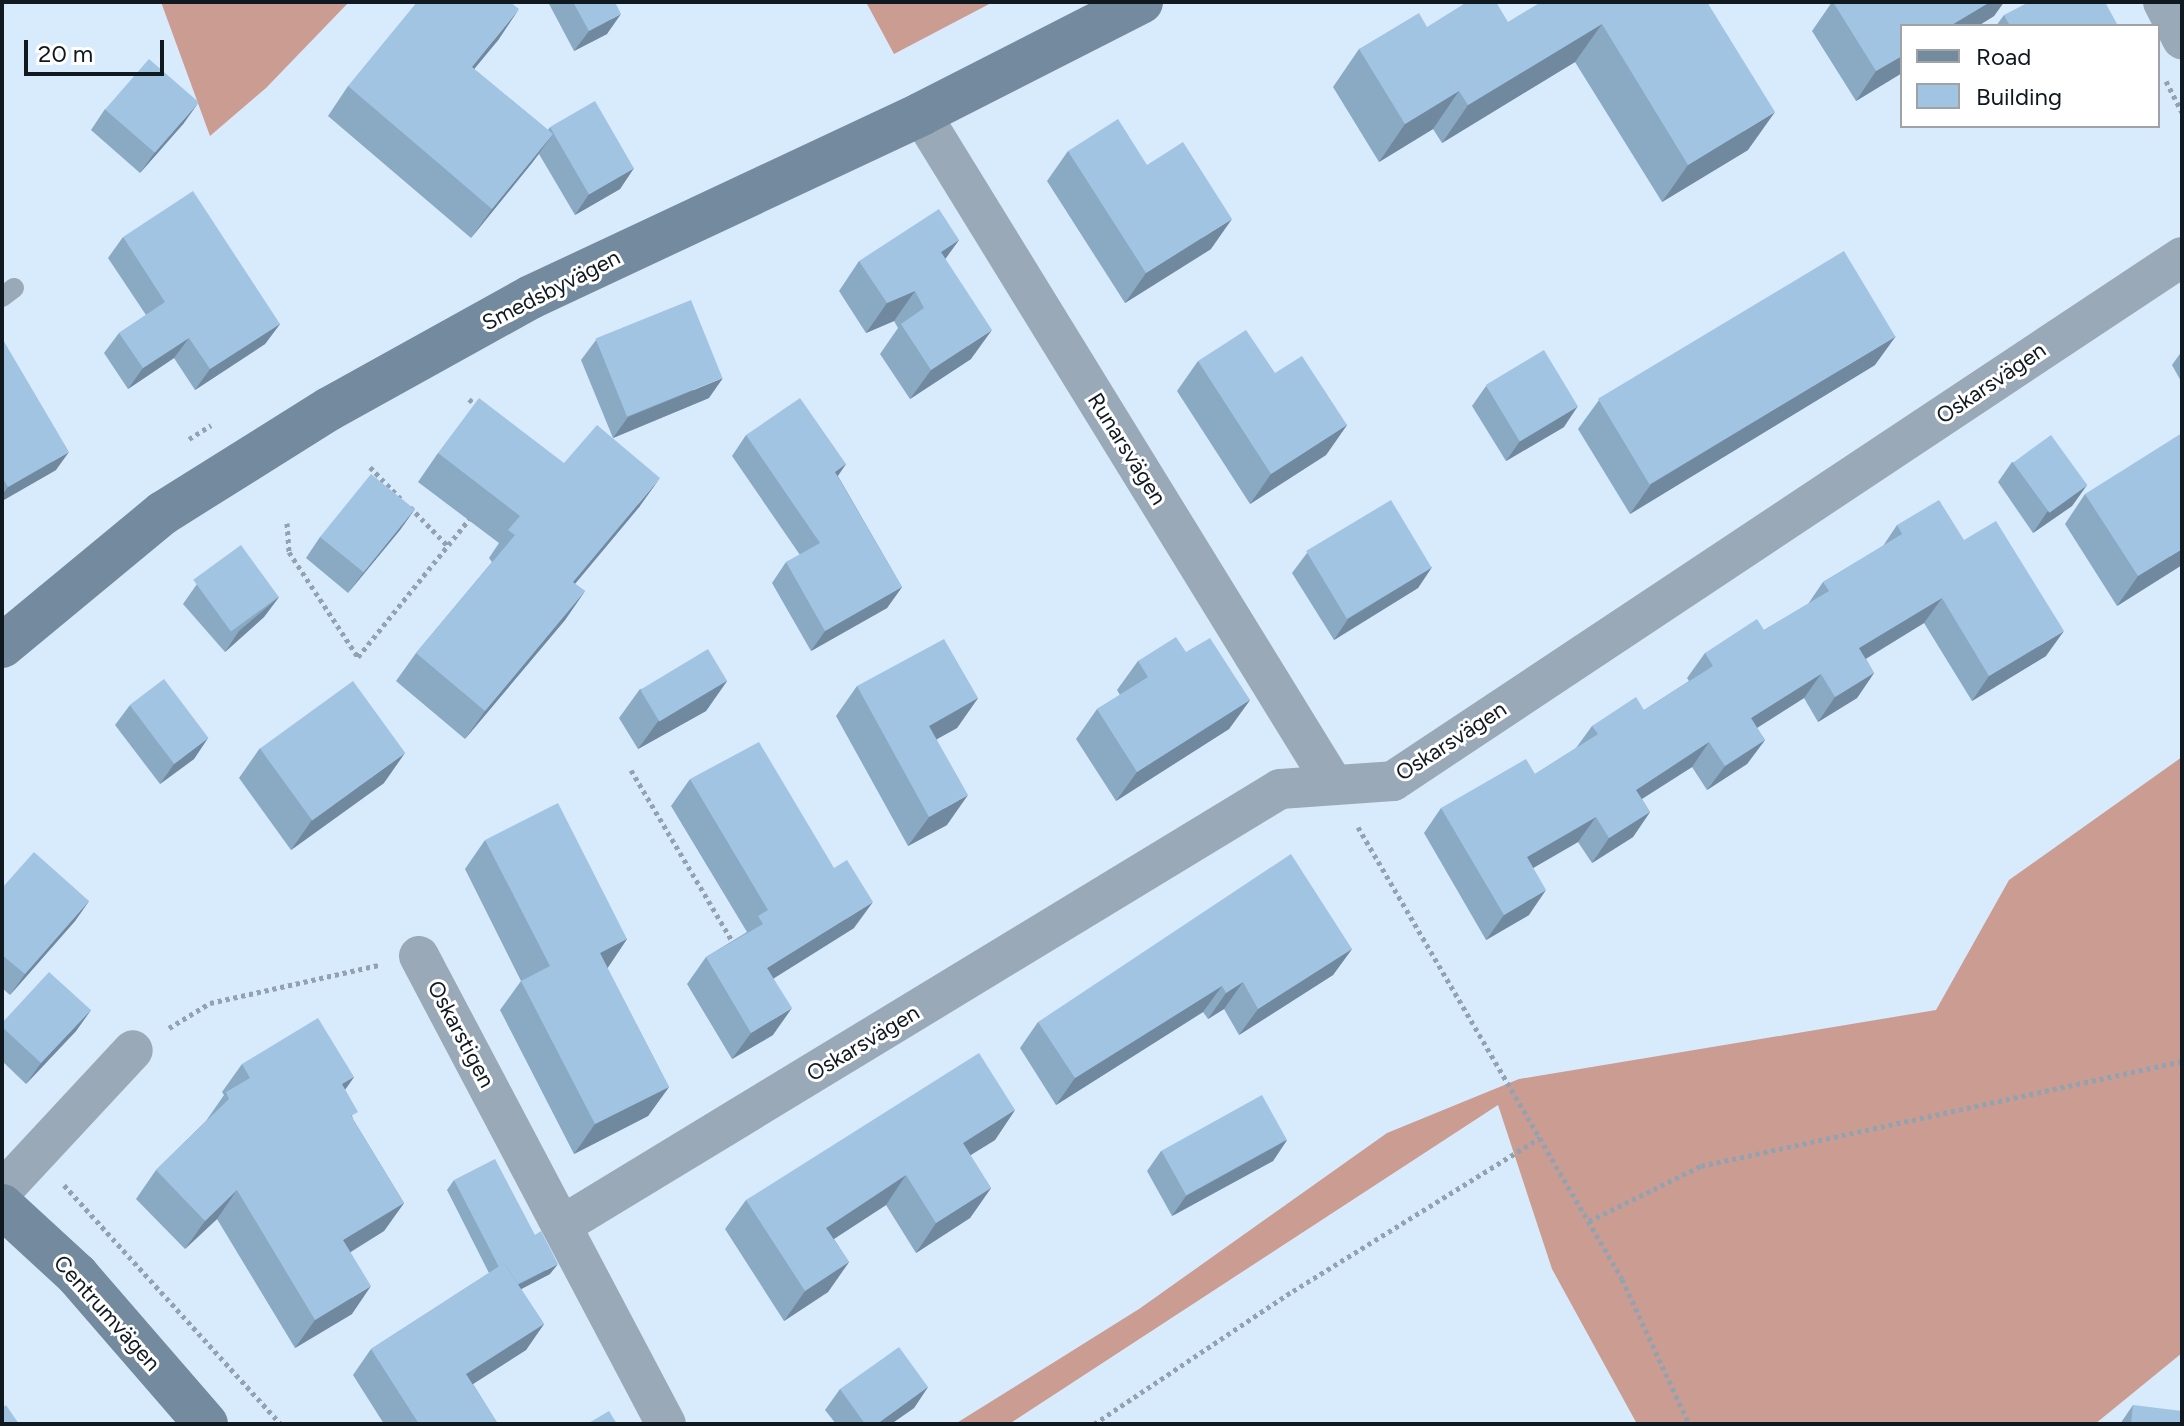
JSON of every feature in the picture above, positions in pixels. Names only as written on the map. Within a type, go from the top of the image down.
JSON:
[{"type":"main road","name":"Smedsbyvägen","points":[[2,646],[163,513],[329,409],[531,297],[921,114],[1141,2]]},
{"type":"main road","name":"Centrumvägen","points":[[2,1206],[77,1275],[206,1424]]},
{"type":"street","points":[[2163,2],[2182,39]]},
{"type":"street","name":"Runarsvägen","points":[[921,114],[1333,784]]},
{"type":"street","name":"Oskarsvägen","points":[[564,1224],[1280,789],[1393,781],[2182,257]]},
{"type":"street","name":"Oskarstigen","points":[[419,956],[564,1224],[666,1424]]},
{"type":"street","points":[[2,1191],[133,1050]]},
{"type":"path","points":[[2164,76],[2182,112]]},
{"type":"path","points":[[469,399],[480,409]]},
{"type":"path","points":[[370,467],[448,546]]},
{"type":"path","points":[[287,523],[289,552],[358,657],[478,509]]},
{"type":"path","points":[[631,770],[740,954]]},
{"type":"path","points":[[1333,784],[1622,1279],[1689,1424]]},
{"type":"path","name":"Oskarstigen","points":[[133,1050],[210,1003],[419,956]]},
{"type":"path","points":[[1589,1221],[1701,1166],[2182,1061]]},
{"type":"path","points":[[1094,1424],[1293,1291],[1540,1138]]},
{"type":"path","points":[[36,1153],[281,1424]]},
{"type":"shaded area","points":[[161,2],[349,2],[266,88],[210,136]]},
{"type":"shaded area","points":[[866,2],[993,2],[894,54]]},
{"type":"shaded area","points":[[2182,757],[2182,1353],[2095,1424],[1637,1424],[1552,1269],[1498,1105],[1009,1424],[955,1424],[1139,1309],[1387,1133],[1519,1079],[1936,1010],[2009,880]]},
{"type":"building","points":[[417,2],[510,2],[519,9],[472,67],[553,134],[492,209],[348,86]]},
{"type":"building","points":[[573,2],[615,2],[621,14],[589,31]]},
{"type":"building","points":[[1467,2],[1496,2],[1508,22],[1541,2],[1707,2],[1775,112],[1688,165],[1602,24],[1468,105],[1459,91],[1405,124],[1359,49],[1419,13],[1427,27]]},
{"type":"building","points":[[1833,2],[1990,2],[1953,24],[1900,24],[1900,57],[1876,71]]},
{"type":"building","points":[[2029,2],[2105,2],[2117,24],[2009,24],[2004,15]]},
{"type":"building","points":[[149,59],[199,102],[155,153],[105,110]]},
{"type":"building","points":[[595,101],[634,169],[589,195],[550,127]]},
{"type":"building","points":[[1118,119],[1147,165],[1183,142],[1232,219],[1146,273],[1068,151]]},
{"type":"building","points":[[193,191],[280,324],[210,369],[189,338],[143,368],[119,333],[165,302],[123,237]]},
{"type":"building","points":[[939,209],[959,240],[941,252],[992,330],[931,370],[901,324],[924,308],[915,291],[887,303],[859,261]]},
{"type":"building","points":[[1844,251],[1896,337],[1649,485],[1598,399]]},
{"type":"building","points":[[691,300],[722,378],[627,416],[596,339]]},
{"type":"building","points":[[1246,330],[1275,373],[1302,356],[1347,425],[1271,474],[1198,361]]},
{"type":"building","points":[[2,338],[69,452],[8,487],[2,477]]},
{"type":"building","points":[[1544,350],[1578,407],[1520,442],[1486,385]]},
{"type":"building","points":[[479,398],[564,463],[597,425],[660,478],[573,582],[585,591],[485,711],[416,653],[515,535],[508,530],[520,516],[438,453]]},
{"type":"building","points":[[800,398],[846,464],[835,472],[902,587],[825,631],[786,562],[820,543],[746,435]]},
{"type":"building","points":[[2182,433],[2182,549],[2138,576],[2085,494]]},
{"type":"building","points":[[2051,435],[2087,485],[2049,513],[2013,463]]},
{"type":"building","points":[[371,474],[415,509],[364,572],[320,537]]},
{"type":"building","points":[[1391,500],[1432,568],[1347,619],[1306,551]]},
{"type":"building","points":[[1939,500],[1964,540],[1996,521],[2064,631],[1989,676],[1942,598],[1859,648],[1874,673],[1835,697],[1821,674],[1751,718],[1765,740],[1725,766],[1709,742],[1636,790],[1650,812],[1609,838],[1596,817],[1527,857],[1546,890],[1504,915],[1441,808],[1526,759],[1535,774],[1598,734],[1592,726],[1636,697],[1644,710],[1713,666],[1705,653],[1757,619],[1764,630],[1829,591],[1823,582],[1902,534],[1897,525]]},
{"type":"building","points":[[241,545],[279,597],[231,631],[193,580]]},
{"type":"building","points":[[1176,637],[1186,652],[1210,638],[1250,700],[1137,772],[1097,709],[1148,677],[1138,661]]},
{"type":"building","points":[[944,639],[978,698],[929,726],[968,795],[929,817],[857,686]]},
{"type":"building","points":[[708,649],[727,681],[659,721],[640,690]]},
{"type":"building","points":[[164,679],[209,738],[174,764],[130,705]]},
{"type":"building","points":[[353,681],[405,753],[312,821],[260,749]]},
{"type":"building","points":[[759,742],[834,868],[847,860],[873,902],[767,968],[792,1008],[751,1033],[706,957],[763,924],[758,916],[768,910],[690,779]]},
{"type":"building","points":[[558,803],[627,939],[600,953],[669,1087],[595,1124],[521,981],[550,966],[485,840]]},
{"type":"building","points":[[34,852],[89,901],[25,974],[2,955],[2,888]]},
{"type":"building","points":[[1291,854],[1352,949],[1258,1009],[1243,982],[1226,993],[1222,986],[1075,1078],[1038,1022]]},
{"type":"building","points":[[49,972],[91,1010],[41,1063],[2,1027],[2,1023]]},
{"type":"building","points":[[318,1018],[354,1077],[342,1084],[358,1112],[351,1116],[404,1203],[343,1240],[371,1286],[315,1320],[237,1190],[205,1221],[156,1170],[229,1099],[226,1092],[250,1078],[242,1064]]},
{"type":"building","points":[[979,1053],[1015,1110],[963,1143],[991,1188],[936,1223],[906,1175],[826,1228],[849,1262],[805,1291],[746,1200]]},
{"type":"building","points":[[1262,1095],[1287,1140],[1186,1195],[1161,1151]]},
{"type":"building","points":[[495,1159],[535,1235],[541,1231],[558,1264],[518,1284],[504,1263],[499,1267],[454,1180]]},
{"type":"building","points":[[504,1263],[544,1324],[466,1374],[498,1424],[419,1424],[371,1349]]},
{"type":"building","points":[[899,1347],[928,1387],[877,1424],[865,1424],[840,1389]]},
{"type":"building","points":[[6,1405],[19,1424],[2,1424],[2,1408]]},
{"type":"building","points":[[2133,1405],[2182,1411],[2182,1424],[2131,1424]]},
{"type":"building","points":[[609,1411],[617,1424],[587,1424]]}]
